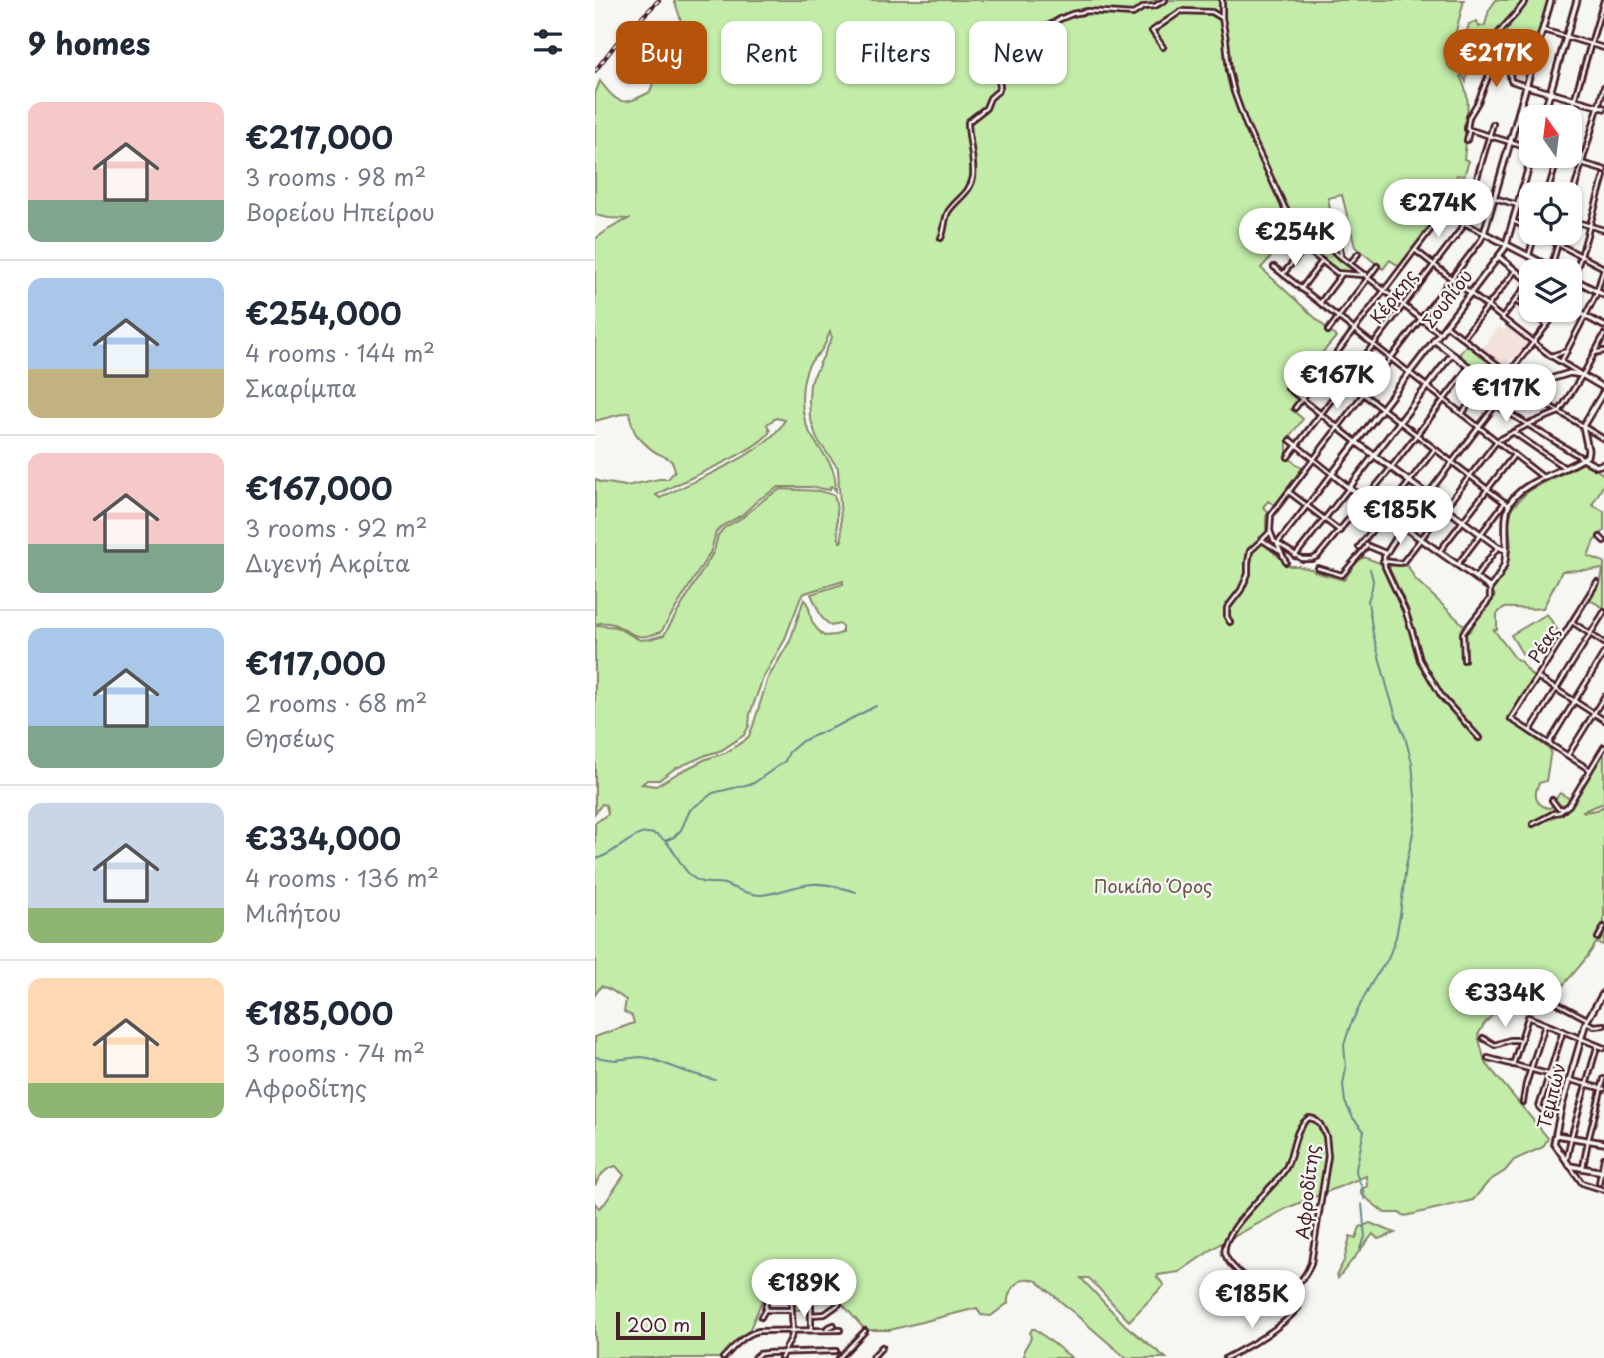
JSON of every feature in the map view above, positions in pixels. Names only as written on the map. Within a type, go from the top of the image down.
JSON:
[{"type":"street","points":[[941,238],[947,214],[968,190],[973,178],[968,122],[986,108],[998,91],[999,79],[1008,57],[1016,48],[1072,13],[1088,11],[1133,14],[1165,0]]},
{"type":"street","points":[[1222,0],[1222,18],[1234,92],[1246,125],[1285,208],[1294,220],[1439,333]]},
{"type":"street","points":[[1526,0],[1493,42],[1501,45],[1511,59],[1510,79],[1515,83],[1604,108]]},
{"type":"street","points":[[1286,562],[1272,539],[1271,515],[1481,240],[1551,0]]},
{"type":"street","points":[[1546,105],[1577,0]]},
{"type":"street","points":[[1572,105],[1604,0]]},
{"type":"street","points":[[1163,47],[1152,31],[1181,11],[1212,12],[1222,18]]},
{"type":"street","points":[[1542,30],[1604,48]]},
{"type":"street","points":[[1467,140],[1469,117],[1478,102],[1501,45]]},
{"type":"street","points":[[1604,87],[1582,163],[1604,170]]},
{"type":"street","name":"Κέρκης","points":[[1288,457],[1464,224],[1493,124]]},
{"type":"street","points":[[1468,130],[1519,145]]},
{"type":"street","name":"Σουλίου","points":[[1276,544],[1499,257],[1507,244],[1529,168]]},
{"type":"street","points":[[1580,259],[1604,176]]},
{"type":"street","points":[[1295,408],[1443,213],[1453,187],[1518,205]]},
{"type":"street","points":[[1443,213],[1535,259]]},
{"type":"street","points":[[1329,216],[1336,224],[1341,255]]},
{"type":"street","points":[[1513,220],[1519,223]]},
{"type":"street","points":[[1582,224],[1604,230]]},
{"type":"street","points":[[1290,236],[1337,273],[1366,275]]},
{"type":"street","points":[[1529,256],[1531,245]]},
{"type":"street","points":[[1560,245],[1604,268],[1597,292],[1561,362]]},
{"type":"street","points":[[1283,274],[1305,248]]},
{"type":"street","points":[[1415,250],[1551,356],[1604,389],[1583,426],[1587,456],[1515,496],[1480,534],[1457,566]]},
{"type":"street","points":[[1350,262],[1358,254]]},
{"type":"street","points":[[1499,257],[1519,274]]},
{"type":"street","points":[[1301,289],[1322,261]]},
{"type":"street","points":[[1328,331],[1366,275],[1377,266]]},
{"type":"street","points":[[1274,267],[1544,478]]},
{"type":"street","points":[[1463,338],[1515,271]]},
{"type":"street","points":[[1320,303],[1341,274]]},
{"type":"street","points":[[1582,284],[1604,295]]},
{"type":"street","points":[[1502,318],[1519,296]]},
{"type":"street","points":[[1509,373],[1547,324],[1515,300]]},
{"type":"street","points":[[1582,314],[1604,326]]},
{"type":"street","points":[[1445,325],[1509,373],[1522,387],[1604,439]]},
{"type":"street","points":[[1383,561],[1402,563],[1497,441],[1559,412],[1604,335]]},
{"type":"street","points":[[1434,340],[1486,380],[1507,390],[1565,373],[1582,375]]},
{"type":"street","points":[[1551,356],[1567,351]]},
{"type":"street","points":[[1594,353],[1604,351]]},
{"type":"street","points":[[1295,556],[1452,354]]},
{"type":"street","points":[[1328,367],[1507,504]]},
{"type":"street","points":[[1276,544],[1307,560],[1318,556],[1366,500],[1469,367]]},
{"type":"street","points":[[1462,414],[1486,380]]},
{"type":"street","points":[[1288,388],[1374,456],[1506,551]]},
{"type":"street","points":[[1479,738],[1442,697],[1420,660],[1410,624],[1383,561],[1385,553],[1403,527],[1507,390]]},
{"type":"street","points":[[1496,405],[1583,459],[1596,466],[1604,464]]},
{"type":"street","points":[[1513,432],[1565,468]]},
{"type":"street","points":[[1290,440],[1349,488],[1490,588]]},
{"type":"street","points":[[1385,553],[1360,545],[1434,449]]},
{"type":"street","points":[[1439,552],[1514,455]]},
{"type":"street","points":[[1288,491],[1339,531]]},
{"type":"street","points":[[1464,660],[1463,633],[1490,599],[1490,588],[1503,567],[1507,504]]},
{"type":"street","points":[[1230,622],[1227,608],[1241,590],[1248,574],[1250,551],[1270,531]]},
{"type":"street","points":[[1600,537],[1604,541]]},
{"type":"street","points":[[1262,540],[1282,553]]},
{"type":"street","points":[[1318,568],[1342,575],[1367,546]]},
{"type":"street","points":[[1474,578],[1498,547]]},
{"type":"street","name":"Ρέας","points":[[1530,731],[1511,719],[1597,582]]},
{"type":"street","points":[[1590,770],[1530,731],[1604,612]]},
{"type":"street","points":[[1572,622],[1604,643]]},
{"type":"street","points":[[1549,743],[1604,653]]},
{"type":"street","points":[[1537,677],[1604,720]]},
{"type":"street","points":[[1568,755],[1604,697]]},
{"type":"street","points":[[1533,824],[1570,805],[1604,747]]},
{"type":"street","points":[[1552,800],[1558,808],[1564,809]]},
{"type":"street","points":[[1554,813],[1558,808]]},
{"type":"street","points":[[1598,938],[1604,927]]},
{"type":"street","name":"Τεμπών","points":[[1568,1164],[1555,1145],[1561,1109],[1587,1021],[1604,992]]},
{"type":"street","points":[[1559,1004],[1594,1026],[1604,1025]]},
{"type":"street","points":[[1513,1065],[1528,1017],[1604,1048]]},
{"type":"street","points":[[1523,1102],[1545,1025]]},
{"type":"street","points":[[1561,1109],[1543,1111],[1539,1107],[1563,1031]]},
{"type":"street","points":[[1483,1038],[1495,1045],[1521,1040]]},
{"type":"street","points":[[1597,1045],[1570,1138],[1568,1164],[1582,1183],[1604,1190]]},
{"type":"street","points":[[1488,1058],[1559,1077]]},
{"type":"street","points":[[1583,1169],[1604,1079]]},
{"type":"street","points":[[1570,1080],[1603,1088]]},
{"type":"street","name":"Αφροδίτης","points":[[1226,1358],[1241,1352],[1286,1320],[1298,1308],[1242,1276],[1229,1261],[1224,1247],[1238,1224],[1284,1171],[1298,1132],[1303,1122],[1309,1118],[1320,1124],[1326,1136],[1328,1156],[1311,1263],[1299,1284],[1288,1290],[1289,1302]]},
{"type":"street","points":[[1556,1135],[1604,1143]]},
{"type":"street","points":[[1599,1183],[1604,1158]]},
{"type":"street","points":[[1568,1164],[1603,1172]]},
{"type":"street","points":[[781,1358],[793,1331],[790,1278]]},
{"type":"street","points":[[761,1317],[767,1299]]},
{"type":"street","points":[[811,1315],[824,1314],[839,1304]]},
{"type":"street","points":[[811,1306],[811,1330]]},
{"type":"street","points":[[765,1310],[791,1310]]},
{"type":"street","points":[[825,1330],[834,1325]]},
{"type":"street","points":[[723,1358],[750,1333],[840,1330]]},
{"type":"street","points":[[839,1358],[865,1331]]},
{"type":"street","points":[[872,1358],[882,1347]]},
{"type":"street","points":[[755,1358],[763,1354],[836,1352]]},
{"type":"shaded area","points":[[1516,46],[1531,51],[1532,58],[1525,83],[1514,80]]},
{"type":"shaded area","points":[[1508,325],[1530,342],[1517,360],[1512,357],[1504,367],[1481,349],[1499,326],[1504,330]]},
{"type":"green space","name":"Ποικίλο Όρος","points":[[674,0],[1464,0],[1453,43],[1468,41],[1466,34],[1469,24],[1477,21],[1479,27],[1485,25],[1489,10],[1496,0],[1524,0],[1512,18],[1488,41],[1480,42],[1480,47],[1474,54],[1467,59],[1460,57],[1463,47],[1454,61],[1448,62],[1451,69],[1458,71],[1460,67],[1467,71],[1466,82],[1462,75],[1460,76],[1468,102],[1464,129],[1467,134],[1464,159],[1469,161],[1464,176],[1457,175],[1453,186],[1450,186],[1440,213],[1400,267],[1390,260],[1383,269],[1355,247],[1342,195],[1328,198],[1337,251],[1300,223],[1296,227],[1356,273],[1337,272],[1291,235],[1261,268],[1336,337],[1315,361],[1304,369],[1310,373],[1302,384],[1294,378],[1286,388],[1299,399],[1291,409],[1303,419],[1287,440],[1287,457],[1302,468],[1275,505],[1268,501],[1263,507],[1269,512],[1266,516],[1266,533],[1258,542],[1290,566],[1314,570],[1344,580],[1355,564],[1364,557],[1390,567],[1408,566],[1415,579],[1470,631],[1495,596],[1492,590],[1506,571],[1511,546],[1509,523],[1512,508],[1529,490],[1586,462],[1604,475],[1604,484],[1592,505],[1604,511],[1604,531],[1594,541],[1588,556],[1604,562],[1604,608],[1590,600],[1601,580],[1603,569],[1562,571],[1543,608],[1503,608],[1497,614],[1497,629],[1494,630],[1534,678],[1509,720],[1551,750],[1546,781],[1539,783],[1536,792],[1538,802],[1549,808],[1556,805],[1554,801],[1560,793],[1570,799],[1572,806],[1604,751],[1604,803],[1583,811],[1597,810],[1604,806],[1604,945],[1596,943],[1555,996],[1525,980],[1484,1024],[1478,1035],[1485,1062],[1548,1138],[1543,1147],[1514,1160],[1505,1171],[1489,1181],[1473,1200],[1405,1216],[1385,1213],[1361,1194],[1361,1190],[1367,1186],[1366,1176],[1287,1208],[1220,1244],[1179,1272],[1158,1275],[1164,1285],[1129,1321],[1089,1278],[1081,1278],[1125,1325],[1166,1358],[1126,1358],[1037,1281],[1031,1279],[1021,1280],[1015,1285],[1010,1292],[1008,1303],[991,1316],[981,1315],[977,1308],[890,1330],[865,1330],[833,1293],[811,1298],[809,1309],[795,1310],[794,1271],[774,1272],[750,1329],[722,1358],[595,1358],[595,1203],[599,1208],[605,1203],[624,1175],[616,1166],[612,1167],[603,1173],[595,1186],[595,1037],[634,1023],[632,1016],[624,1012],[626,1000],[601,986],[595,995],[595,823],[608,814],[606,805],[602,804],[595,813],[595,627],[616,627],[640,640],[664,635],[714,551],[718,535],[724,528],[781,489],[819,491],[834,495],[838,536],[840,542],[842,541],[838,468],[817,439],[810,417],[809,400],[810,384],[831,340],[830,332],[822,350],[808,366],[802,401],[807,426],[834,473],[836,491],[832,486],[830,490],[779,487],[758,500],[742,515],[722,526],[716,532],[711,551],[661,632],[641,636],[614,624],[595,624],[595,479],[626,486],[668,479],[675,471],[667,457],[651,449],[636,434],[629,412],[595,421],[595,239],[628,219],[595,215],[595,94],[600,81],[612,95],[622,101],[633,100],[650,92],[652,84],[707,84],[707,21],[681,21]],"holes":[[[776,418],[785,420],[776,433],[729,465],[660,498],[656,495],[751,447],[770,431],[767,424]],[[843,581],[843,584],[811,594],[822,618],[831,626],[840,624],[842,633],[824,636],[813,623],[804,599],[790,641],[768,678],[753,726],[744,741],[656,786],[642,784],[647,780],[659,780],[674,769],[722,750],[744,735],[763,678],[784,641],[801,597],[805,593]]]},
{"type":"green space","points":[[1528,0],[1549,0],[1537,42],[1522,38],[1514,55],[1498,42],[1499,35],[1510,27]]},
{"type":"green space","points":[[1467,344],[1521,384],[1500,386],[1459,355]]},
{"type":"green space","points":[[1547,614],[1560,634],[1523,655],[1511,635]]},
{"type":"green space","points":[[1370,1223],[1395,1233],[1378,1239],[1373,1234],[1338,1278],[1350,1236],[1356,1238],[1360,1227]]},
{"type":"green space","points":[[1032,1329],[1035,1329],[1072,1358],[1024,1356]]},
{"type":"waterway","points":[[1364,1199],[1356,1169],[1364,1131],[1345,1102],[1344,1045],[1350,1026],[1374,979],[1388,959],[1396,937],[1416,808],[1412,763],[1373,634],[1368,601],[1373,580],[1370,569]]},
{"type":"waterway","points":[[667,840],[681,830],[690,810],[713,793],[754,783],[785,761],[789,752],[802,741],[876,706]]},
{"type":"waterway","points":[[595,859],[609,854],[636,836],[648,833],[665,841],[687,872],[702,882],[724,884],[746,893],[760,895],[813,884],[830,885],[856,892]]},
{"type":"waterway","points":[[595,1057],[615,1060],[649,1058],[715,1080]]},
{"type":"waterway","points":[[1360,1248],[1365,1237],[1362,1204]]},
{"type":"railway","points":[[595,71],[615,45],[659,0]]}]
